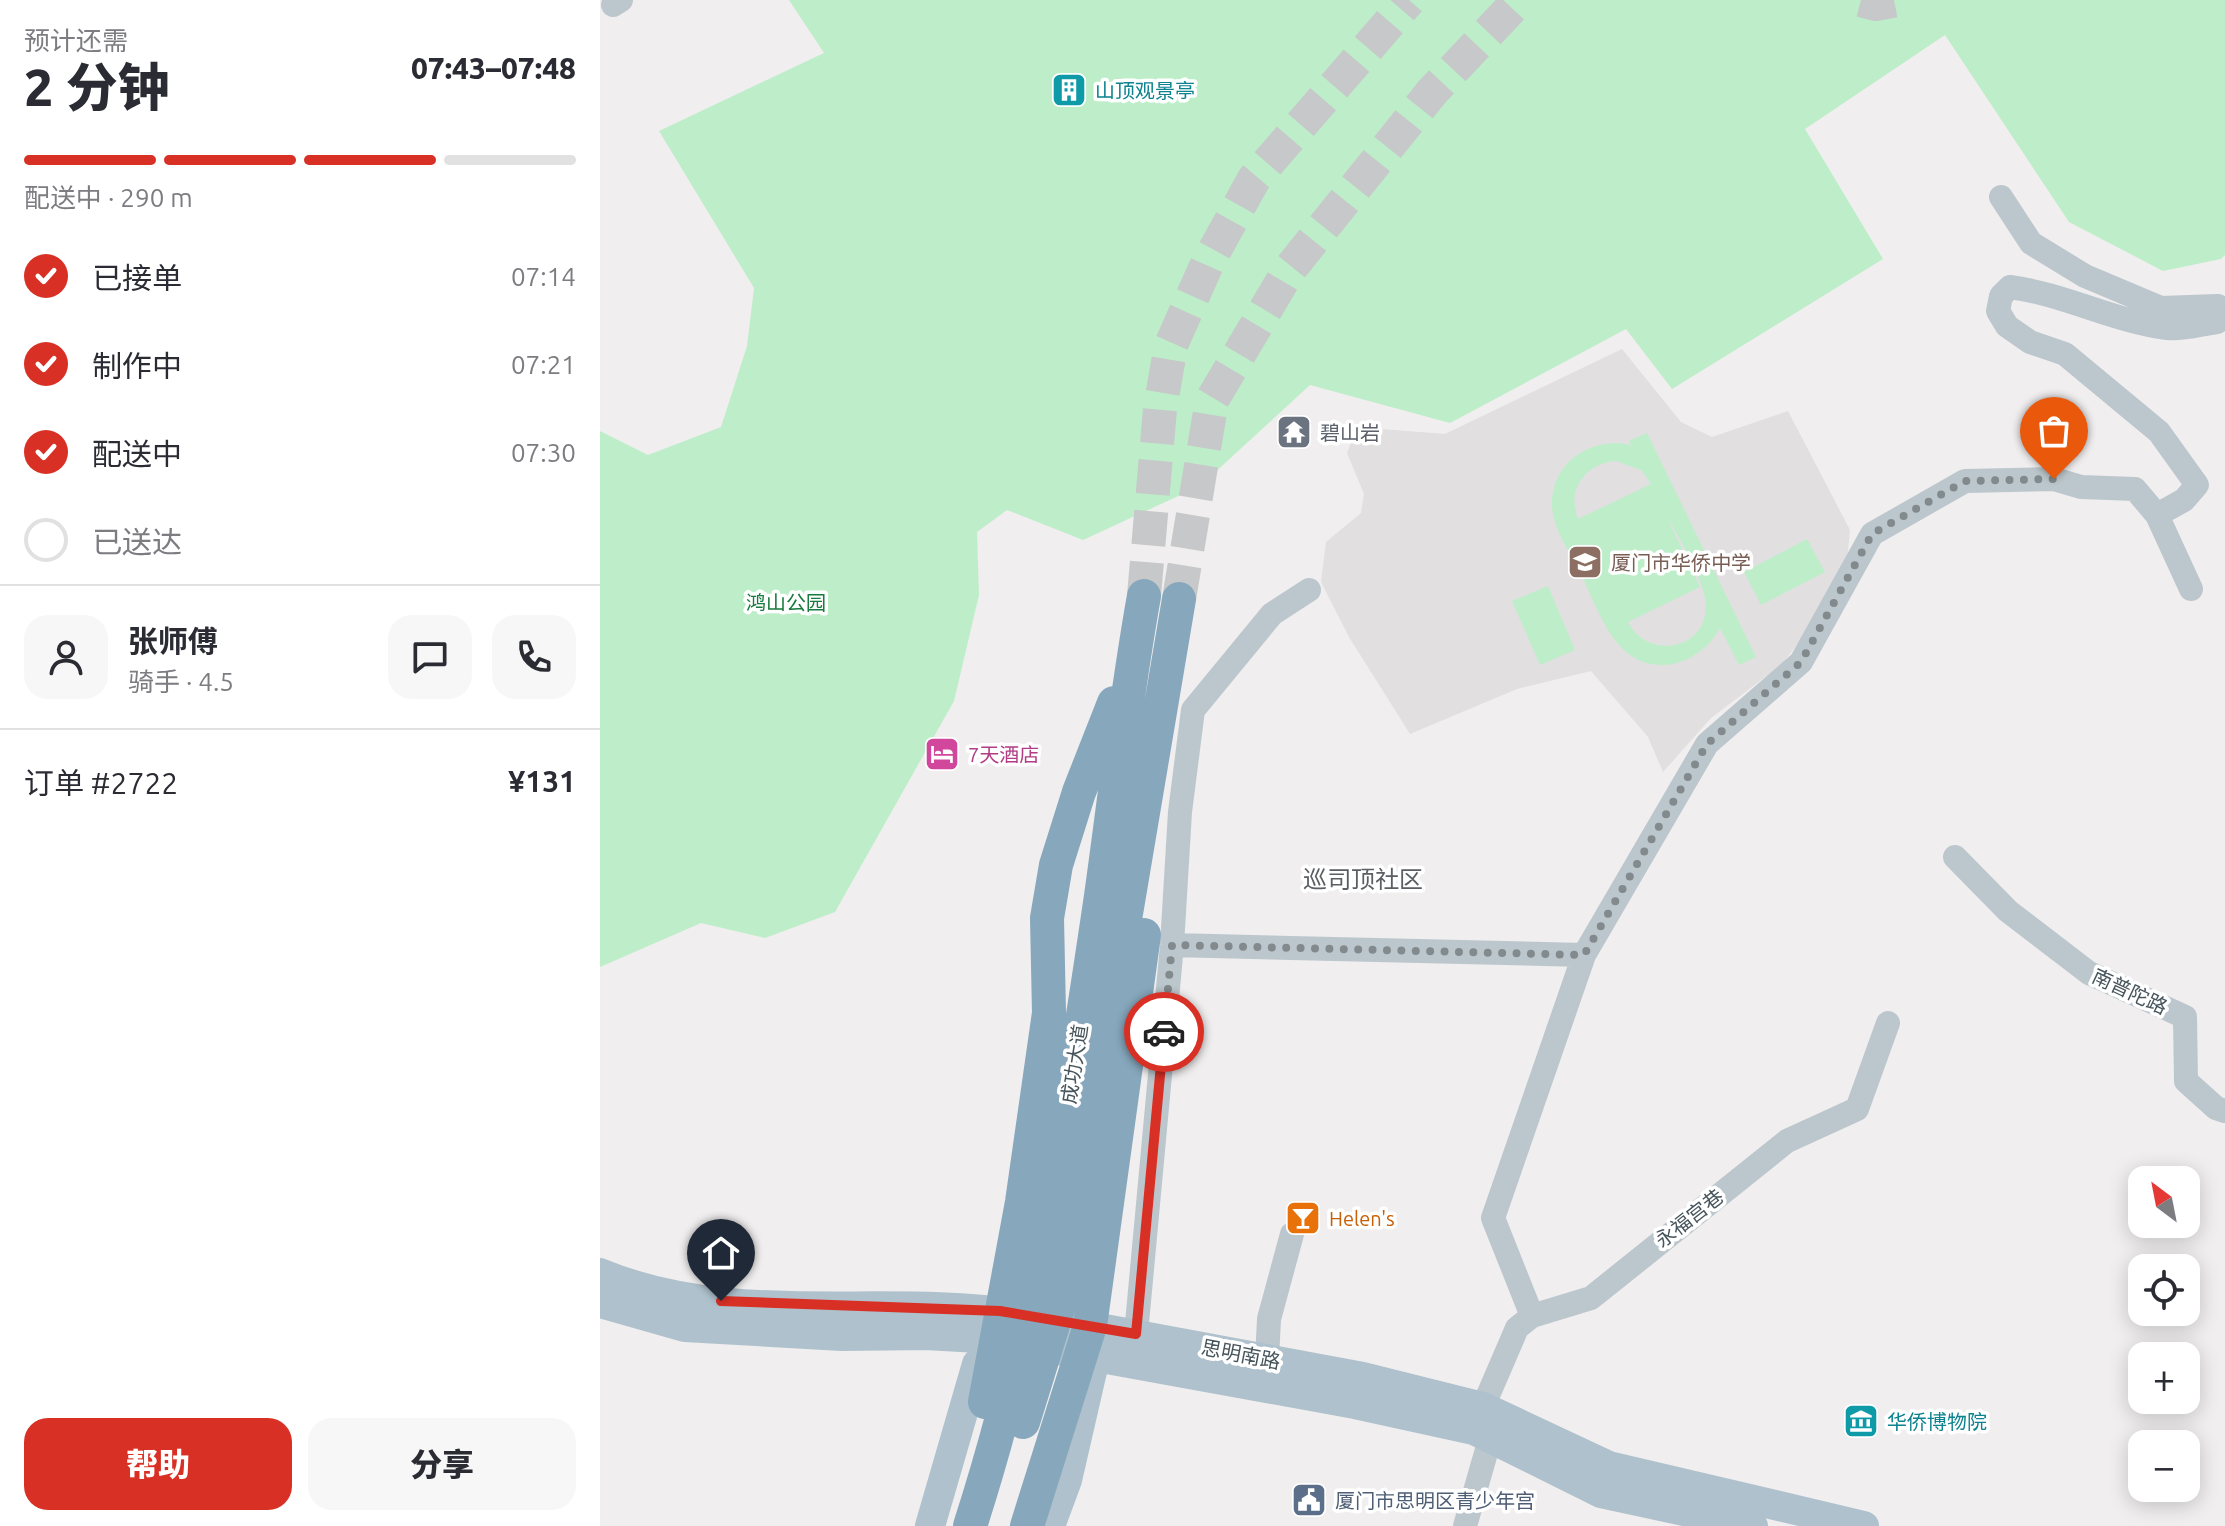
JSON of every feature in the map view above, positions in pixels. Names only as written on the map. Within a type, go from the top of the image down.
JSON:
[{"type":"highway","name":"成功大道","points":[[992,1526],[1061,1299],[1131,666],[1144,596]]},
{"type":"highway","name":"成功大道","points":[[970,1526],[998,1439],[1089,1053],[1162,711],[1179,599]]},
{"type":"highway","points":[[952,1526],[979,1433],[989,1324],[1022,1202],[1049,1013],[1047,918],[1056,865],[1084,778],[1131,666]]},
{"type":"highway","points":[[1027,1526],[1093,1340],[1163,778],[1162,711]]},
{"type":"main road","name":"思明南路","points":[[602,1287],[690,1300],[843,1308],[989,1324],[1093,1340],[1474,1430],[1601,1493],[1690,1507],[1864,1526]]},
{"type":"main road","points":[[930,1526],[976,1378],[989,1324]]},
{"type":"main road","name":"思明南路","points":[[1093,1340],[1136,1334],[1363,1377],[1483,1407],[1690,1507],[1753,1526]]},
{"type":"main road","points":[[1050,1526],[1067,1480],[1093,1340]]},
{"type":"street","points":[[2001,197],[2031,243],[2085,276],[2161,308],[2218,306],[2217,322],[2171,329],[2123,319],[2028,289],[2010,287],[2001,296],[1998,311],[2007,326],[2030,342],[2065,354],[2159,432],[2188,469],[2197,485],[2184,500],[2157,515]]},
{"type":"street","points":[[1483,1407],[1517,1328],[1532,1316],[1493,1218],[1584,955],[1707,744],[1801,662],[1872,534],[1965,481],[2054,479],[2081,487],[2135,489],[2157,515],[2191,589]]},
{"type":"street","points":[[1136,1334],[1172,945],[1180,812],[1193,710],[1272,614],[1309,590]]},
{"type":"street","name":"南普陀路","points":[[1955,857],[2008,911],[2089,973],[2185,1017],[2186,1081],[2216,1108],[2225,1111]]},
{"type":"street","points":[[1172,945],[1584,955]]},
{"type":"street","name":"永福宫巷","points":[[1532,1316],[1591,1298],[1787,1141],[1857,1109],[1888,1023]]},
{"type":"street","points":[[1267,1359],[1269,1319],[1292,1234]]},
{"type":"street","points":[[1465,1526],[1490,1439]]},
{"type":"shaded area","name":"厦门市华侨中学","points":[[1622,349],[1681,422],[1712,437],[1788,411],[1850,530],[1845,584],[1781,665],[1711,718],[1663,772],[1648,737],[1591,671],[1517,689],[1410,734],[1349,637],[1321,582],[1326,542],[1361,513],[1364,494],[1347,453],[1357,427],[1445,434]]},
{"type":"green space","name":"鸿山公园","points":[[789,0],[2225,0],[2225,255],[2221,259],[2163,271],[2069,222],[1945,35],[1805,129],[1883,259],[1672,389],[1626,329],[1450,423],[1310,385],[1200,486],[1083,540],[1007,510],[977,532],[979,595],[954,701],[835,912],[765,938],[701,923],[600,967],[600,431],[648,455],[721,427],[747,346],[754,288],[659,131],[824,53]]},
{"type":"green space","points":[[1647,433],[1756,657],[1739,665],[1720,628],[1700,652],[1673,664],[1659,665],[1631,656],[1607,629],[1556,525],[1552,507],[1553,491],[1558,477],[1576,456],[1602,445],[1631,445],[1629,441]],"holes":[[[1616,461],[1641,470],[1651,484],[1578,519],[1575,498],[1581,480],[1596,467]],[[1666,515],[1697,573],[1706,606],[1696,633],[1686,641],[1661,646],[1648,642],[1628,622],[1700,587]]]},
{"type":"green space","points":[[1807,539],[1825,572],[1761,605],[1744,572]]},
{"type":"green space","points":[[1548,586],[1575,650],[1540,665],[1512,601]]},
{"type":"tunnel","points":[[1144,596],[1160,409],[1171,345],[1207,264],[1254,179],[1409,0]]},
{"type":"tunnel","points":[[1179,599],[1212,400],[1289,270],[1432,92],[1519,0]]},
{"type":"tunnel","points":[[1861,0],[1876,4],[1897,0]]},
{"type":"way so far","points":[[1164,1032],[1172,945],[1342,952],[1584,955],[1675,794],[1707,744],[1801,662],[1872,534],[1965,481],[2054,479]]},
{"type":"place","name":"山顶观景亭","points":[[1069,90]]},
{"type":"place","name":"碧山岩","points":[[1294,432]]},
{"type":"place","name":"厦门市华侨中学","points":[[1585,562]]},
{"type":"place","name":"7天酒店","points":[[942,754]]},
{"type":"place","name":"Helen's","points":[[1303,1218]]},
{"type":"place","name":"华侨博物院","points":[[1861,1421]]},
{"type":"place","name":"厦门市思明区青少年宫","points":[[1309,1500]]},
{"type":"district","name":"巡司顶社区","points":[[1363,879]]},
{"type":"route","points":[[721,1301],[843,1308],[927,1307],[1000,1311],[1136,1334],[1164,1032]]}]
